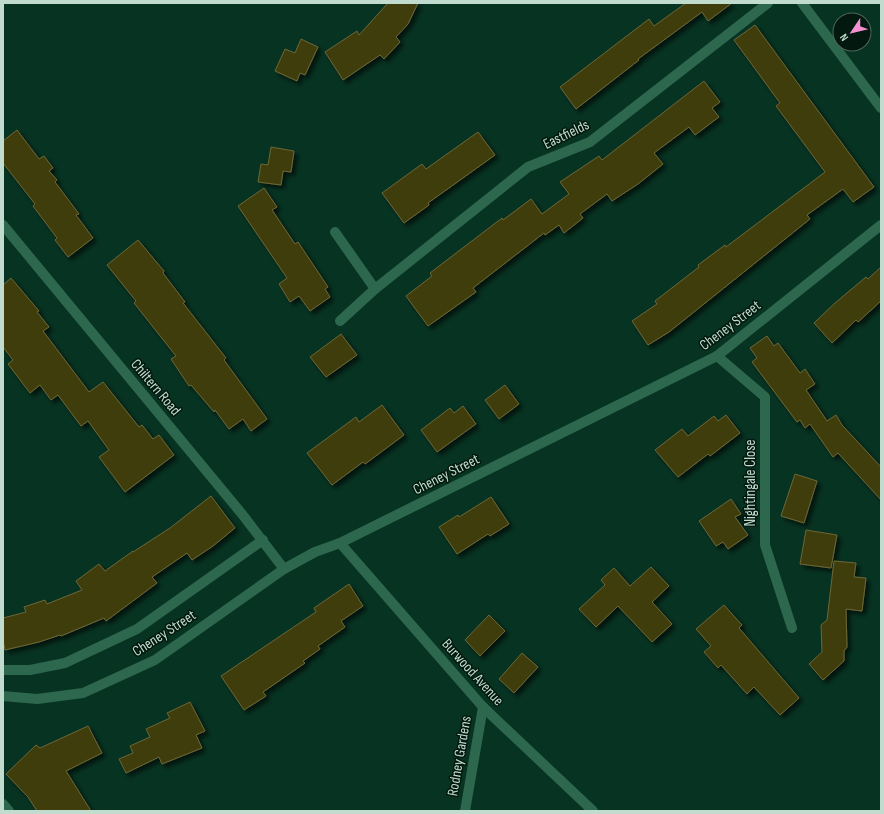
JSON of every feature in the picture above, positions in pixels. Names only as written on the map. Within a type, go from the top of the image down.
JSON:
[{"type":"street","name":"Eastfields","points":[[340,320],[375,289],[528,167],[590,142],[768,3]]},
{"type":"street","points":[[802,3],[881,108]]},
{"type":"street","name":"Chiltern Road","points":[[3,225],[263,540],[284,569]]},
{"type":"street","name":"Cheney Street","points":[[3,696],[37,699],[84,693],[154,660],[284,569],[315,552],[340,544],[718,356],[881,225]]},
{"type":"street","points":[[335,232],[375,289]]},
{"type":"street","name":"Nightingale Close","points":[[718,356],[765,397],[765,546],[792,628]]},
{"type":"street","name":"Cheney Street","points":[[3,670],[30,670],[65,663],[137,629],[263,540]]},
{"type":"street","name":"Burwood Avenue","points":[[340,544],[482,707],[593,811]]},
{"type":"street","name":"Rodney Gardens","points":[[465,811],[482,707]]},
{"type":"street","points":[[3,804],[9,811]]},
{"type":"building","points":[[388,3],[418,3],[408,24],[396,37],[400,42],[384,59],[380,55],[343,80],[325,52],[357,31],[359,35]]},
{"type":"building","points":[[686,3],[732,3],[708,21],[702,12],[638,59],[639,60],[576,109],[560,87],[649,19],[654,26]]},
{"type":"building","points":[[755,25],[874,187],[853,202],[843,189],[807,215],[810,219],[669,332],[648,345],[632,321],[657,304],[655,301],[699,267],[698,265],[725,245],[726,247],[825,172],[776,106],[780,103],[734,40]]},
{"type":"building","points":[[301,39],[318,47],[305,75],[300,73],[297,81],[275,71],[285,49],[295,53]]},
{"type":"building","points":[[704,81],[720,102],[712,108],[719,117],[695,135],[689,127],[654,153],[663,164],[638,184],[612,201],[607,194],[580,214],[583,218],[564,233],[559,225],[545,235],[544,233],[473,288],[476,292],[428,326],[406,296],[432,276],[430,273],[502,218],[503,220],[531,199],[542,214],[569,194],[560,182],[599,156],[602,160]]},
{"type":"building","points":[[17,130],[39,159],[44,156],[53,168],[49,171],[57,180],[55,182],[79,214],[76,215],[93,238],[68,257],[55,240],[57,238],[33,206],[35,204],[3,163],[3,141]]},
{"type":"building","points":[[478,132],[495,155],[428,203],[429,205],[404,223],[382,193],[422,164],[426,169]]},
{"type":"building","points":[[271,147],[294,151],[291,172],[283,171],[281,185],[258,182],[261,164],[268,165]]},
{"type":"building","points":[[264,188],[277,207],[272,210],[295,244],[298,242],[328,287],[325,289],[330,297],[310,311],[299,296],[290,302],[279,284],[287,278],[238,206]]},
{"type":"building","points":[[138,240],[164,271],[163,273],[185,302],[183,303],[226,358],[224,360],[267,419],[251,431],[243,419],[229,429],[215,410],[214,412],[191,385],[189,386],[171,359],[176,356],[134,303],[136,301],[107,265]]},
{"type":"building","points":[[881,267],[881,301],[858,322],[856,320],[832,343],[814,323],[866,277],[868,279]]},
{"type":"building","points":[[11,278],[39,311],[37,312],[49,327],[43,331],[89,392],[103,382],[139,427],[142,425],[153,439],[159,435],[174,455],[125,492],[99,457],[109,450],[88,421],[81,426],[58,395],[51,400],[40,385],[30,393],[8,364],[13,360],[3,347],[3,285]]},
{"type":"building","points":[[341,334],[357,355],[326,377],[310,357]]},
{"type":"building","points":[[767,336],[774,346],[778,343],[800,373],[805,369],[815,384],[806,390],[827,421],[836,415],[842,425],[881,467],[881,500],[838,453],[833,457],[810,424],[805,428],[800,420],[797,422],[752,362],[757,358],[750,348]]},
{"type":"building","points":[[505,385],[519,404],[499,419],[485,400]]},
{"type":"building","points":[[382,405],[404,435],[365,464],[363,462],[332,485],[307,453],[356,417],[359,422]]},
{"type":"building","points":[[463,406],[476,424],[437,452],[421,430],[450,408],[454,413]]},
{"type":"building","points":[[726,415],[740,433],[710,456],[708,454],[678,477],[655,450],[682,429],[688,436],[714,416],[718,421]]},
{"type":"building","points":[[795,474],[817,481],[804,523],[781,516]]},
{"type":"building","points":[[211,496],[235,528],[213,546],[192,560],[187,553],[152,577],[157,583],[106,621],[104,618],[61,636],[60,635],[39,642],[5,650],[3,640],[3,618],[26,612],[24,607],[45,600],[47,604],[82,590],[76,581],[99,564],[105,571],[133,551],[170,528]]},
{"type":"building","points":[[491,497],[509,524],[490,536],[488,534],[457,554],[439,527],[458,515],[459,517]]},
{"type":"building","points":[[731,499],[741,514],[735,517],[748,535],[728,549],[723,542],[716,546],[699,521]]},
{"type":"building","points":[[806,530],[837,535],[831,568],[800,564]]},
{"type":"building","points":[[834,561],[856,563],[854,577],[866,578],[862,611],[846,609],[847,647],[844,651],[844,661],[823,680],[809,664],[822,652],[821,625],[827,620]]},
{"type":"building","points":[[651,567],[669,586],[652,602],[672,624],[652,642],[618,606],[596,627],[579,609],[605,585],[601,580],[614,568],[630,586]]},
{"type":"building","points":[[349,584],[363,606],[341,621],[345,627],[318,646],[320,649],[303,661],[305,663],[263,692],[266,696],[244,710],[221,676],[316,612],[314,608]]},
{"type":"building","points":[[724,605],[742,625],[739,628],[799,698],[780,715],[754,687],[747,694],[721,665],[718,668],[704,652],[711,646],[696,629]]},
{"type":"building","points":[[489,615],[505,631],[480,656],[465,640]]},
{"type":"building","points":[[522,653],[538,667],[514,693],[499,679]]},
{"type":"building","points":[[190,702],[205,731],[196,735],[202,748],[162,764],[159,757],[126,773],[119,759],[133,753],[130,746],[150,737],[146,729],[170,718],[167,713]]},
{"type":"building","points":[[88,726],[102,753],[66,771],[91,811],[37,811],[28,797],[6,774],[36,745],[40,748]]}]
